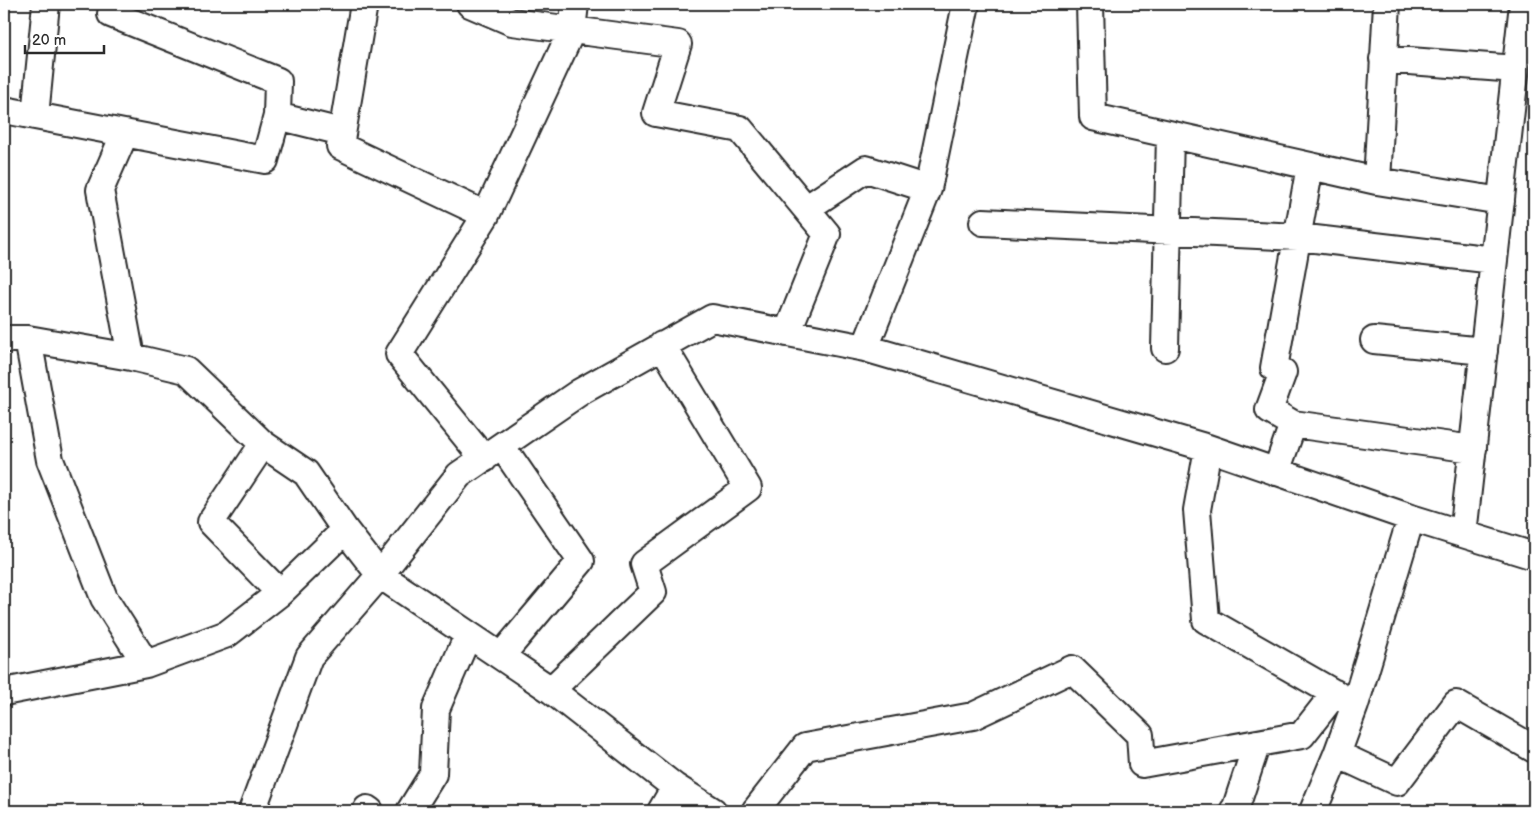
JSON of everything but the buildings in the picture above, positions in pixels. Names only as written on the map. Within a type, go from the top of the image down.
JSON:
[{"type":"street","points":[[35,116],[46,4]]},
{"type":"street","points":[[4,110],[265,160],[277,116],[278,82],[111,14],[113,4]]},
{"type":"street","points":[[364,4],[340,146],[486,215]]},
{"type":"street","points":[[470,4],[512,22],[678,44],[656,113],[740,129],[827,234],[787,333]]},
{"type":"street","points":[[501,656],[581,561],[493,452],[399,354],[486,215],[572,30],[575,4]]},
{"type":"street","points":[[865,348],[928,190],[966,4]]},
{"type":"street","points":[[1090,4],[1093,117],[1377,181],[1501,201]]},
{"type":"street","points":[[1377,181],[1387,4]]},
{"type":"street","points":[[1463,534],[1523,4]]},
{"type":"street","points":[[1384,59],[1516,69]]},
{"type":"street","points":[[277,116],[342,132]]},
{"type":"street","points":[[125,133],[100,190],[132,357]]},
{"type":"street","points":[[1165,348],[1170,135]]},
{"type":"street","points":[[1310,166],[1274,368],[1283,372],[1268,410],[1293,424],[1473,449]]},
{"type":"street","points":[[807,208],[866,169],[928,190]]},
{"type":"street","points":[[983,222],[1298,237],[1494,260]]},
{"type":"street","points":[[252,811],[309,657],[380,575],[459,475],[580,392],[712,318],[865,348],[1208,448],[1411,518],[1534,556]]},
{"type":"street","points":[[146,664],[104,598],[50,460],[16,339],[132,357],[186,370],[263,444],[306,473],[344,530],[380,575],[551,690],[675,787],[713,811]]},
{"type":"street","points":[[1374,340],[1484,351]]},
{"type":"street","points":[[551,690],[653,592],[644,564],[748,488],[662,346]]},
{"type":"street","points":[[1276,472],[1293,424]]},
{"type":"street","points":[[263,444],[211,522],[280,593]]},
{"type":"street","points":[[1208,448],[1197,510],[1206,620],[1345,699]]},
{"type":"street","points":[[1312,811],[1337,754],[1345,699],[1411,518]]},
{"type":"street","points":[[4,692],[146,664],[227,634],[280,593],[344,530]]},
{"type":"street","points":[[410,811],[433,774],[436,709],[468,634]]},
{"type":"street","points":[[755,811],[805,747],[972,716],[1072,668],[1140,735],[1142,764],[1302,735],[1345,699]]},
{"type":"street","points":[[1337,754],[1397,782],[1456,704],[1534,749]]},
{"type":"street","points":[[1233,811],[1236,808],[1257,743]]},
{"type":"street","points":[[661,811],[675,787]]},
{"type":"street","points":[[366,811],[367,809],[370,811]]}]
